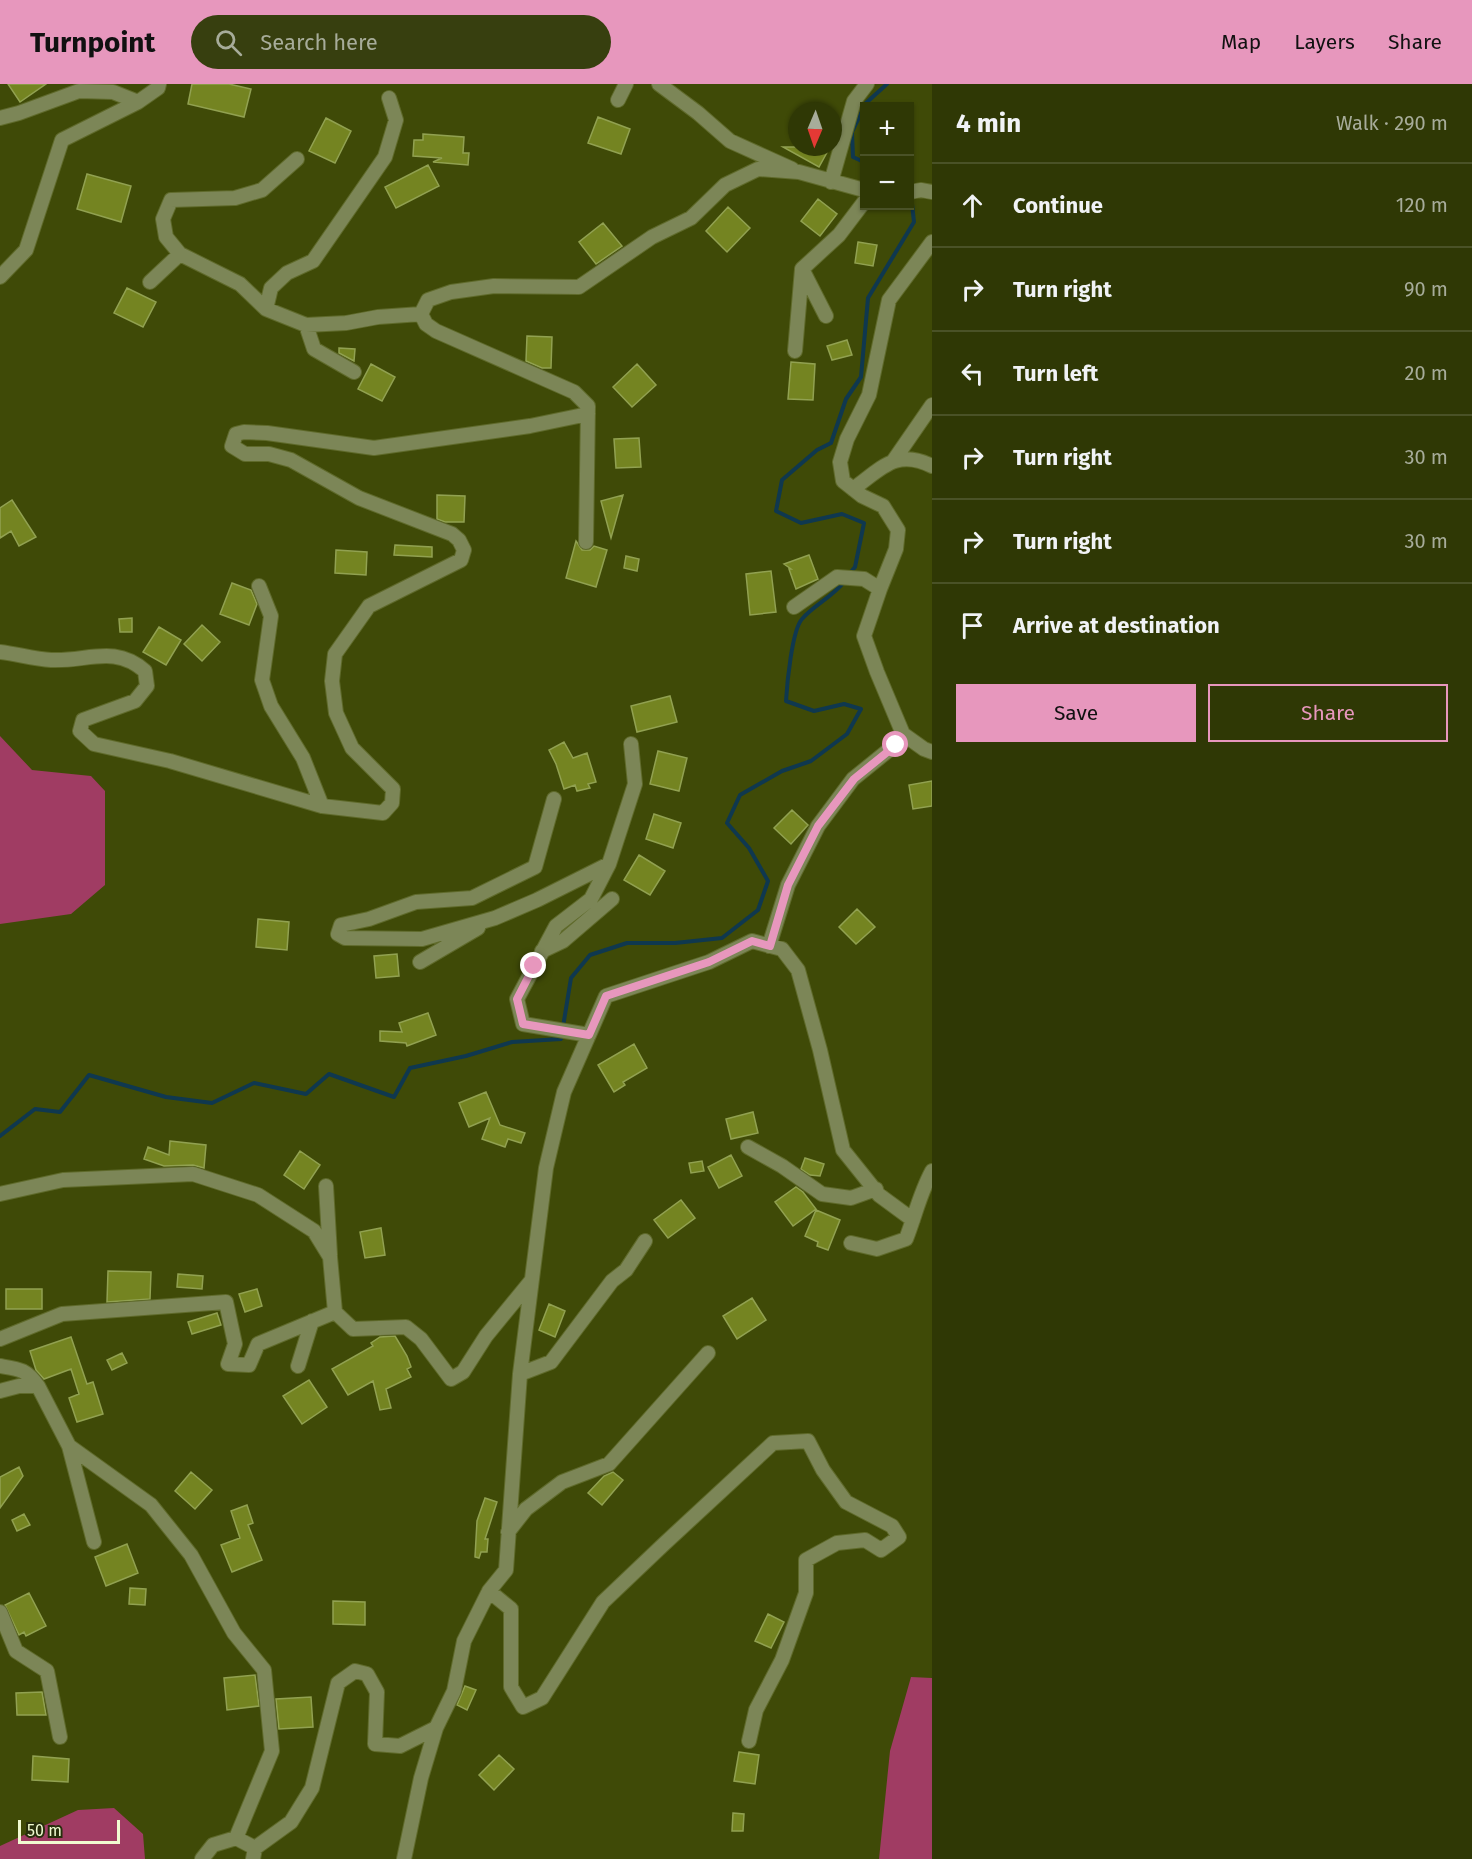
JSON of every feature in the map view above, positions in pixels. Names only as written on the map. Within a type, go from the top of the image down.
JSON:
[{"type":"street","points":[[0,277],[26,250],[62,140],[138,102],[158,88],[159,84]]},
{"type":"street","points":[[618,100],[626,84]]},
{"type":"street","points":[[659,84],[698,112],[729,141],[799,172],[860,189]]},
{"type":"street","points":[[831,182],[854,101],[867,84]]},
{"type":"street","points":[[0,118],[80,91],[113,92],[138,102]]},
{"type":"street","points":[[266,309],[271,288],[287,273],[313,261],[385,157],[396,120],[389,98]]},
{"type":"street","points":[[297,159],[262,190],[235,198],[171,200],[163,219],[166,237],[180,254],[240,284],[266,309],[306,325],[346,323],[378,317],[421,314]]},
{"type":"street","points":[[421,314],[428,300],[451,292],[494,286],[579,287],[652,237],[692,218],[724,185],[758,169],[799,172]]},
{"type":"street","points":[[795,351],[802,269],[839,236],[860,207]]},
{"type":"street","points":[[932,242],[889,300],[869,395],[847,439],[840,462],[843,481],[862,496],[883,506],[898,530],[896,549],[864,636],[903,734],[932,752]]},
{"type":"street","points":[[150,282],[180,254]]},
{"type":"street","points":[[802,269],[826,316]]},
{"type":"street","points":[[421,314],[426,324],[436,331],[574,392],[588,406],[586,542]]},
{"type":"street","points":[[306,325],[314,349],[354,372]]},
{"type":"street","points":[[852,489],[894,460],[932,405]]},
{"type":"street","points":[[0,652],[52,660],[110,656],[133,661],[145,671],[147,686],[135,700],[83,720],[80,731],[94,744],[170,761],[322,806],[383,813],[392,803],[393,789],[352,748],[336,713],[332,681],[335,654],[369,606],[461,560],[464,550],[459,540],[452,534],[359,498],[291,460],[269,454],[245,454],[238,451],[232,446],[236,434],[267,433],[374,448],[530,426],[588,414]]},
{"type":"street","points":[[894,460],[917,459],[932,466]]},
{"type":"street","points":[[794,607],[837,577],[864,579],[880,590]]},
{"type":"street","points":[[259,586],[271,616],[262,680],[271,706],[303,758],[322,806]]},
{"type":"street","points":[[770,946],[788,885],[818,826],[854,779],[896,745],[903,734]]},
{"type":"street","points":[[589,1035],[523,1024],[517,999],[556,926],[591,898],[609,864],[635,784],[631,744]]},
{"type":"street","points":[[554,799],[535,867],[472,898],[416,902],[369,919],[341,925],[338,934],[345,938],[422,939],[495,918],[609,864]]},
{"type":"street","points":[[542,951],[563,941],[612,899]]},
{"type":"street","points":[[420,962],[495,918]]},
{"type":"street","points":[[404,1859],[421,1778],[436,1728],[454,1691],[464,1641],[489,1591],[506,1570],[520,1374],[546,1168],[564,1092],[606,996],[709,962],[752,941],[782,949],[798,970],[820,1050],[843,1150],[879,1195],[914,1220]]},
{"type":"street","points":[[748,1147],[782,1166],[822,1194],[851,1197],[876,1189]]},
{"type":"street","points":[[851,1244],[877,1249],[906,1239],[914,1220],[922,1189],[932,1171]]},
{"type":"street","points":[[0,1194],[63,1180],[193,1174],[258,1195],[314,1231],[330,1257]]},
{"type":"street","points":[[326,1186],[335,1312],[353,1329],[406,1328],[421,1339],[451,1379],[463,1372],[486,1336],[531,1281]]},
{"type":"street","points":[[520,1374],[551,1362],[612,1281],[626,1270],[645,1242]]},
{"type":"street","points":[[0,1339],[62,1314],[226,1302],[235,1344],[228,1364],[249,1365],[258,1344],[335,1312]]},
{"type":"street","points":[[298,1366],[312,1321]]},
{"type":"street","points":[[508,1533],[526,1509],[562,1482],[609,1464],[708,1353]]},
{"type":"street","points":[[0,1366],[22,1369],[38,1386],[69,1446],[93,1542]]},
{"type":"street","points":[[0,1391],[20,1386],[38,1386]]},
{"type":"street","points":[[489,1591],[511,1610],[511,1687],[523,1707],[542,1698],[603,1602],[664,1544],[773,1443],[808,1441],[823,1470],[846,1502],[892,1526],[899,1538],[881,1550],[866,1540],[837,1543],[806,1560],[806,1593],[782,1660],[756,1710],[748,1741]]},
{"type":"street","points":[[69,1446],[152,1505],[191,1555],[234,1633],[264,1670],[272,1751],[236,1838]]},
{"type":"street","points":[[0,1612],[16,1651],[47,1671],[60,1737]]},
{"type":"street","points":[[236,1838],[254,1853],[291,1822],[312,1788],[338,1683],[355,1671],[367,1674],[377,1692],[375,1744],[400,1746],[436,1728]]},
{"type":"street","points":[[202,1859],[213,1845],[236,1838]]},
{"type":"shaded area","points":[[0,736],[32,770],[91,776],[105,791],[105,885],[71,914],[0,924]]},
{"type":"shaded area","points":[[911,1677],[932,1678],[932,1859],[879,1859],[890,1751]]},
{"type":"shaded area","points":[[114,1808],[143,1834],[145,1859],[0,1859],[0,1846],[78,1810]]},
{"type":"building","points":[[8,84],[46,84],[20,102]]},
{"type":"building","points":[[192,84],[229,84],[251,89],[244,117],[188,104]]},
{"type":"building","points":[[598,117],[630,129],[621,154],[588,143]]},
{"type":"building","points":[[326,118],[351,131],[335,163],[309,151]]},
{"type":"building","points":[[423,134],[464,137],[463,153],[469,153],[468,165],[433,162],[442,158],[413,156],[414,140],[423,140]]},
{"type":"building","points":[[799,156],[825,156],[819,167]]},
{"type":"building","points":[[428,165],[439,186],[396,208],[385,187]]},
{"type":"building","points":[[87,174],[131,186],[121,222],[77,209]]},
{"type":"building","points":[[818,199],[837,214],[820,236],[801,221]]},
{"type":"building","points":[[728,207],[750,228],[727,252],[706,231]]},
{"type":"building","points":[[603,223],[622,246],[596,264],[579,242]]},
{"type":"building","points":[[858,242],[877,245],[873,266],[855,263]]},
{"type":"building","points":[[127,288],[156,302],[143,327],[114,313]]},
{"type":"building","points":[[527,336],[552,337],[551,368],[542,368],[526,361]]},
{"type":"building","points":[[847,340],[852,355],[832,360],[827,346]]},
{"type":"building","points":[[339,348],[355,349],[354,361],[339,353]]},
{"type":"building","points":[[791,362],[815,364],[813,400],[788,399]]},
{"type":"building","points":[[371,364],[395,377],[382,401],[358,389]]},
{"type":"building","points":[[637,364],[656,385],[632,407],[613,387]]},
{"type":"building","points":[[639,438],[641,467],[616,468],[614,439]]},
{"type":"building","points":[[437,495],[465,496],[464,522],[445,522],[437,519]]},
{"type":"building","points":[[623,495],[611,538],[601,501]]},
{"type":"building","points":[[12,500],[36,537],[19,546],[11,531],[0,538],[0,508]]},
{"type":"building","points":[[576,541],[582,550],[590,550],[594,546],[607,550],[596,587],[566,578]]},
{"type":"building","points":[[395,545],[432,547],[432,557],[394,555]]},
{"type":"building","points":[[336,550],[367,552],[366,575],[335,573]]},
{"type":"building","points":[[809,555],[818,579],[796,589],[789,569],[791,569],[784,564]]},
{"type":"building","points":[[626,556],[639,559],[637,571],[624,568]]},
{"type":"building","points":[[771,571],[776,612],[750,615],[746,574]]},
{"type":"building","points":[[232,583],[251,590],[257,604],[249,625],[220,614]]},
{"type":"building","points":[[132,618],[132,632],[120,632],[119,619]]},
{"type":"building","points":[[202,625],[220,642],[202,661],[184,644]]},
{"type":"building","points":[[159,627],[181,640],[166,665],[143,652]]},
{"type":"building","points":[[670,696],[677,722],[637,732],[631,706]]},
{"type":"building","points":[[564,742],[573,758],[587,753],[596,782],[588,784],[590,788],[577,791],[575,785],[564,789],[549,750]]},
{"type":"building","points":[[658,751],[687,758],[679,791],[650,784]]},
{"type":"building","points":[[932,781],[932,806],[913,809],[909,785]]},
{"type":"building","points":[[792,810],[808,825],[791,844],[774,828]]},
{"type":"building","points":[[654,814],[681,823],[673,848],[646,839]]},
{"type":"building","points":[[639,855],[665,871],[650,895],[624,880]]},
{"type":"building","points":[[857,909],[875,927],[856,944],[839,927]]},
{"type":"building","points":[[258,919],[289,922],[287,950],[256,947]]},
{"type":"building","points":[[397,954],[399,976],[376,978],[374,956]]},
{"type":"building","points":[[428,1013],[436,1035],[407,1046],[406,1043],[380,1041],[380,1031],[402,1032],[399,1023]]},
{"type":"building","points":[[634,1044],[647,1068],[623,1082],[625,1085],[614,1092],[598,1065]]},
{"type":"building","points":[[486,1092],[500,1125],[525,1133],[521,1143],[508,1139],[505,1147],[482,1139],[490,1118],[469,1127],[459,1103]]},
{"type":"building","points":[[753,1112],[758,1133],[731,1139],[726,1119]]},
{"type":"building","points":[[170,1141],[206,1145],[204,1168],[193,1165],[164,1166],[144,1159],[148,1147],[169,1155]]},
{"type":"building","points":[[300,1151],[320,1165],[304,1189],[284,1175]]},
{"type":"building","points":[[731,1155],[742,1176],[719,1188],[708,1167]]},
{"type":"building","points":[[805,1158],[824,1164],[820,1176],[810,1175],[801,1169]]},
{"type":"building","points":[[702,1161],[704,1171],[691,1173],[689,1163]]},
{"type":"building","points":[[796,1187],[803,1192],[816,1209],[793,1226],[775,1202]]},
{"type":"building","points":[[681,1200],[695,1218],[668,1238],[654,1220]]},
{"type":"building","points":[[816,1210],[840,1220],[828,1250],[817,1246],[818,1242],[805,1236]]},
{"type":"building","points":[[381,1228],[385,1255],[365,1258],[360,1232]]},
{"type":"building","points":[[108,1271],[151,1272],[150,1299],[107,1302]]},
{"type":"building","points":[[178,1274],[203,1276],[202,1289],[177,1287]]},
{"type":"building","points":[[6,1289],[42,1289],[42,1309],[6,1309]]},
{"type":"building","points":[[257,1289],[262,1306],[245,1312],[239,1294]]},
{"type":"building","points":[[752,1298],[766,1320],[737,1339],[723,1316]]},
{"type":"building","points":[[549,1304],[565,1311],[555,1337],[539,1330]]},
{"type":"building","points":[[217,1313],[221,1325],[192,1334],[188,1322]]},
{"type":"building","points":[[395,1336],[407,1356],[411,1367],[407,1369],[411,1377],[386,1389],[391,1408],[380,1410],[373,1381],[348,1395],[332,1369],[373,1346],[371,1343],[380,1337]]},
{"type":"building","points":[[71,1337],[87,1384],[93,1382],[103,1414],[77,1422],[69,1398],[79,1394],[71,1369],[44,1379],[36,1370],[30,1351]]},
{"type":"building","points":[[122,1353],[127,1363],[112,1370],[107,1360]]},
{"type":"building","points":[[309,1380],[327,1407],[302,1424],[283,1396]]},
{"type":"building","points":[[19,1467],[23,1476],[0,1508],[0,1477]]},
{"type":"building","points":[[191,1472],[212,1490],[195,1509],[175,1491]]},
{"type":"building","points":[[613,1472],[623,1480],[602,1505],[588,1493],[604,1476]]},
{"type":"building","points":[[485,1498],[497,1502],[485,1539],[488,1539],[487,1552],[481,1552],[479,1558],[475,1557],[477,1521]]},
{"type":"building","points":[[247,1505],[253,1523],[248,1525],[262,1560],[232,1572],[221,1545],[240,1538],[231,1511]]},
{"type":"building","points":[[24,1514],[30,1525],[17,1531],[12,1520]]},
{"type":"building","points":[[127,1544],[138,1573],[106,1586],[95,1557]]},
{"type":"building","points":[[130,1588],[146,1589],[145,1605],[129,1604]]},
{"type":"building","points":[[29,1593],[46,1626],[26,1636],[24,1632],[19,1635],[5,1605]]},
{"type":"building","points":[[333,1601],[365,1602],[365,1625],[333,1624]]},
{"type":"building","points":[[768,1614],[784,1622],[771,1648],[755,1641]]},
{"type":"building","points":[[255,1675],[259,1706],[227,1710],[224,1678]]},
{"type":"building","points":[[465,1686],[476,1690],[467,1710],[457,1705]]},
{"type":"building","points":[[42,1692],[46,1715],[17,1715],[16,1693]]},
{"type":"building","points":[[311,1697],[313,1727],[279,1729],[276,1699]]},
{"type":"building","points":[[739,1752],[759,1755],[755,1784],[734,1781]]},
{"type":"building","points":[[499,1755],[514,1769],[494,1790],[479,1775]]},
{"type":"building","points":[[33,1756],[69,1759],[68,1782],[32,1780]]},
{"type":"building","points":[[733,1813],[744,1814],[743,1831],[732,1831]]},
{"type":"waterway","points":[[860,160],[853,157],[852,132],[866,103],[887,84]]},
{"type":"waterway","points":[[850,573],[855,567],[864,523],[842,514],[801,523],[776,511],[782,480],[817,450],[831,443],[846,399],[861,377],[868,298],[914,222],[913,210]]},
{"type":"waterway","points":[[0,1136],[35,1109],[60,1112],[89,1075],[166,1097],[212,1103],[254,1083],[306,1094],[329,1074],[394,1097],[410,1068],[466,1056],[512,1042],[561,1039],[571,978],[590,955],[627,943],[675,943],[722,938],[758,910],[768,881],[749,848],[727,823],[740,795],[782,771],[811,761],[847,734],[861,709],[844,704],[814,711],[786,701],[798,625],[807,614],[844,582]]},
{"type":"route","points":[[534,966],[517,999],[523,1024],[589,1035],[606,996],[709,962],[752,941],[770,946],[788,885],[818,826],[854,779],[896,745]]}]
